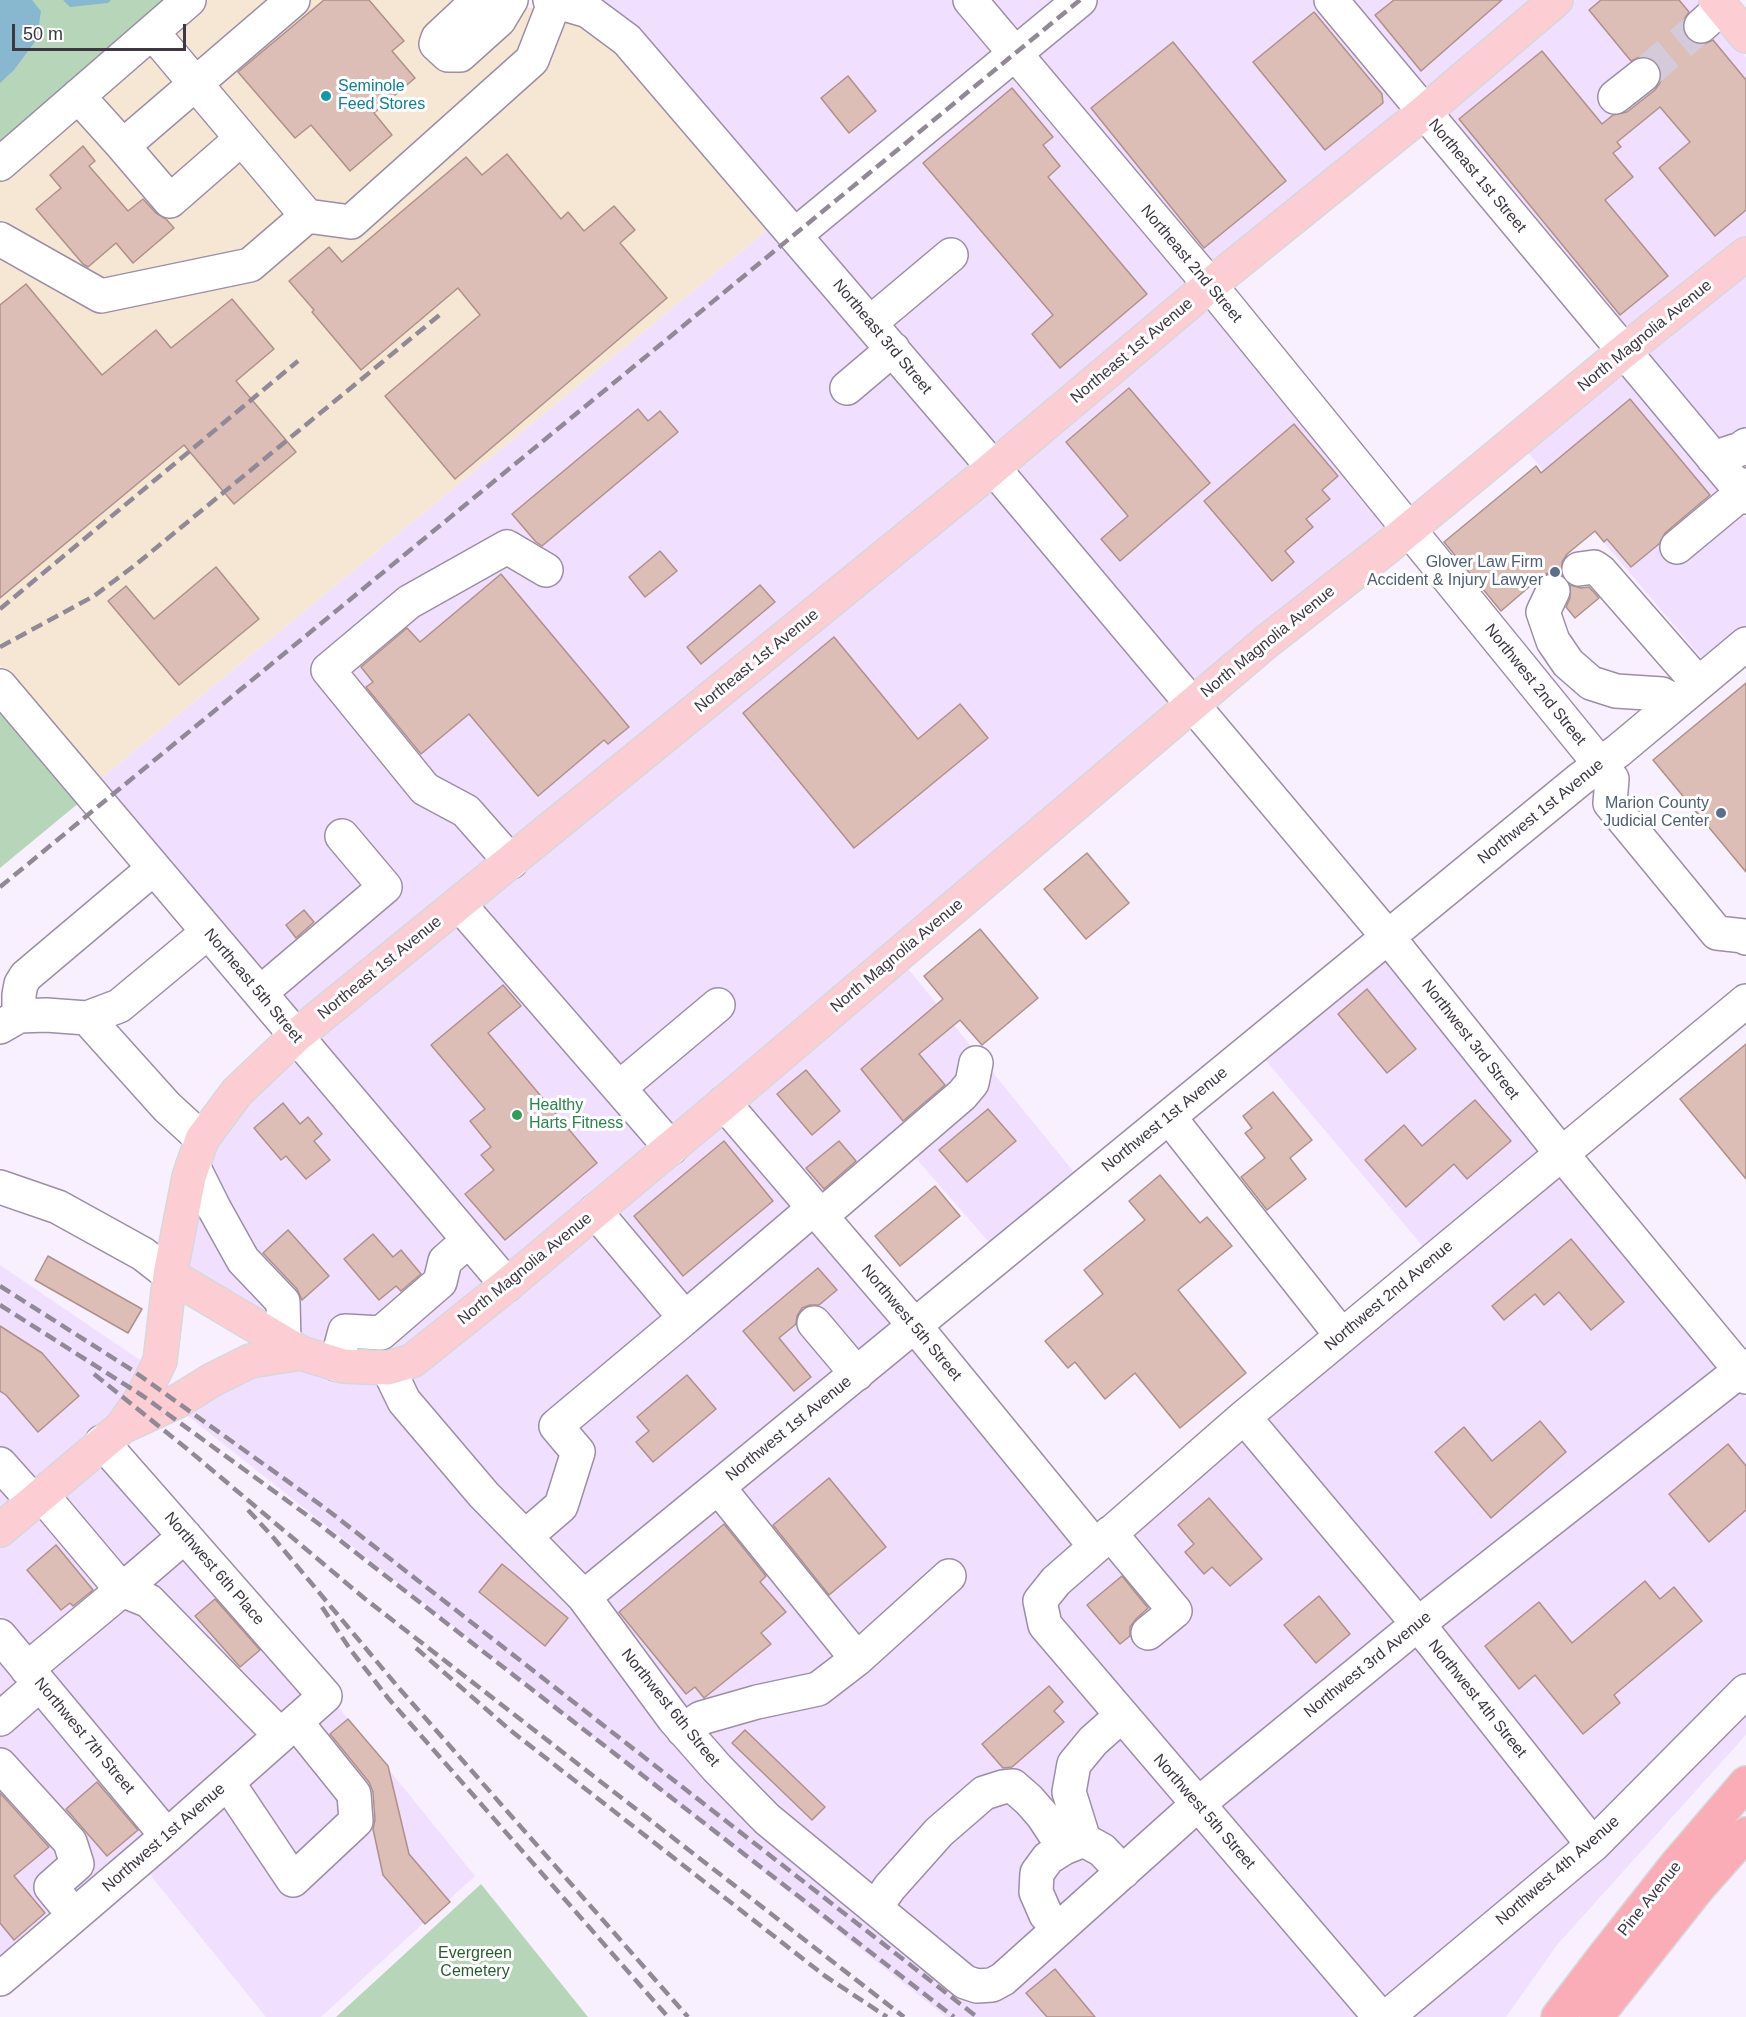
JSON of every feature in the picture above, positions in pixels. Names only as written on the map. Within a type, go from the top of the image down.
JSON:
[{"type":"highway","name":"Pine Avenue","points":[[1558,2017],[1669,1875],[1746,1783]]},
{"type":"highway","name":"Pine Avenue","points":[[1596,2017],[1698,1887],[1746,1834]]},
{"type":"main road","name":"Northeast 1st Avenue","points":[[112,1434],[143,1396],[160,1361],[170,1275],[197,1152],[237,1092],[296,1036],[993,468],[1210,285],[1423,113],[1556,0]]},
{"type":"main road","points":[[1713,11],[1746,36]]},
{"type":"main road","name":"North Magnolia Avenue","points":[[0,1530],[112,1434],[250,1361],[293,1348],[344,1366],[388,1368],[412,1361],[671,1148],[1266,642],[1409,530],[1623,352],[1746,254]]},
{"type":"main road","points":[[170,1275],[293,1348]]},
{"type":"street","points":[[0,164],[189,0]]},
{"type":"street","points":[[123,146],[293,0]]},
{"type":"street","points":[[482,14],[499,20],[511,0]]},
{"type":"street","name":"Northeast 2nd Street","points":[[970,0],[1210,285],[1409,530]]},
{"type":"street","points":[[795,235],[1080,0]]},
{"type":"street","name":"Northeast 1st Street","points":[[1331,0],[1623,352],[1745,492]]},
{"type":"street","points":[[152,32],[307,216],[351,222],[532,60],[552,1]]},
{"type":"street","name":"Northeast 3rd Street","points":[[552,1],[588,11],[627,40],[870,322],[1193,704]]},
{"type":"street","points":[[1615,97],[1643,75]]},
{"type":"street","points":[[78,96],[170,201],[241,139]]},
{"type":"street","points":[[4,246],[101,296],[250,265],[307,216]]},
{"type":"street","points":[[870,322],[951,255]]},
{"type":"street","points":[[847,388],[893,350]]},
{"type":"street","points":[[1713,458],[1741,449],[1746,445]]},
{"type":"street","points":[[1677,548],[1745,492]]},
{"type":"street","name":"Northwest 2nd Street","points":[[1409,530],[1612,778],[1610,803],[1718,933],[1746,938]]},
{"type":"street","points":[[511,862],[466,811],[425,789],[328,670],[410,602],[507,548],[546,570]]},
{"type":"street","points":[[1579,569],[1594,567],[1601,572],[1687,693]]},
{"type":"street","points":[[1553,591],[1543,612],[1553,641],[1568,663],[1591,682],[1616,691],[1687,693]]},
{"type":"street","name":"Northwest 1st Avenue","points":[[584,1597],[1746,644]]},
{"type":"street","name":"Northeast 5th Street","points":[[0,686],[507,1285]]},
{"type":"street","name":"Northwest 3rd Street","points":[[1193,704],[1388,937],[1561,1153],[1744,1371]]},
{"type":"street","points":[[260,993],[385,887],[342,836]]},
{"type":"street","points":[[154,868],[26,976],[21,984],[10,1021],[46,1015],[87,1018],[119,1006],[208,932]]},
{"type":"street","points":[[459,904],[671,1148]]},
{"type":"street","name":"Northwest 2nd Avenue","points":[[1040,1601],[1056,1581],[1244,1417],[1746,1001]]},
{"type":"street","points":[[619,1088],[718,1005]]},
{"type":"street","points":[[87,1018],[167,1107],[197,1152],[214,1208],[243,1260],[283,1302],[293,1348]]},
{"type":"street","points":[[525,1537],[561,1506],[578,1452],[556,1426],[685,1318],[962,1095],[972,1083],[976,1063]]},
{"type":"street","name":"Northwest 5th Street","points":[[724,1103],[915,1326],[1103,1539],[1175,1611],[1148,1633]]},
{"type":"street","points":[[1169,1117],[1341,1336]]},
{"type":"street","points":[[0,1187],[58,1207],[143,1254],[170,1275]]},
{"type":"street","points":[[595,1211],[685,1318]]},
{"type":"street","points":[[336,1364],[345,1331],[381,1333],[440,1282],[445,1261],[469,1240]]},
{"type":"street","points":[[814,1323],[857,1374]]},
{"type":"street","name":"Northwest 6th Street","points":[[388,1368],[404,1401],[484,1494],[584,1597],[683,1730],[767,1819],[965,1982],[977,1986],[992,1985],[1003,1979]]},
{"type":"street","name":"Northwest 3rd Avenue","points":[[1003,1979],[1197,1805],[1418,1624],[1744,1371]]},
{"type":"street","name":"Northwest 4th Street","points":[[1244,1417],[1418,1624],[1593,1845]]},
{"type":"street","name":"Northwest 6th Place","points":[[112,1434],[185,1536],[325,1696]]},
{"type":"street","points":[[0,1464],[37,1498],[122,1590],[149,1601],[288,1728],[354,1794],[356,1821],[293,1880],[228,1783]]},
{"type":"street","points":[[718,1487],[857,1659]]},
{"type":"street","points":[[2,1712],[122,1590],[185,1536]]},
{"type":"street","points":[[683,1730],[701,1718],[757,1702],[818,1689],[857,1659],[949,1576]]},
{"type":"street","name":"Northwest 5th Street","points":[[1040,1601],[1045,1625],[1380,2017]]},
{"type":"street","name":"Northwest 7th Street","points":[[0,1636],[167,1836]]},
{"type":"street","name":"Northwest 4th Avenue","points":[[1387,2017],[1593,1845],[1746,1691]]},
{"type":"street","name":"Northwest 1st Avenue","points":[[0,1979],[228,1783],[325,1696]]},
{"type":"street","points":[[1074,1844],[1069,1792],[1074,1764],[1093,1742],[1121,1716]]},
{"type":"street","points":[[0,1765],[70,1842],[77,1864],[51,1887],[74,1915]]},
{"type":"street","points":[[875,1908],[890,1887],[939,1832],[984,1793],[1003,1787],[1013,1786],[1074,1844],[1102,1850],[1123,1872]]},
{"type":"street","points":[[1060,1928],[1046,1915],[1036,1892],[1037,1873],[1048,1858],[1074,1844]]},
{"type":"shaded area","points":[[208,0],[504,0],[581,23],[618,49],[771,227],[98,781],[0,665],[0,180]]},
{"type":"shaded area","points":[[593,0],[953,0],[996,54],[798,217]]},
{"type":"shaded area","points":[[987,0],[1062,0],[1017,37]]},
{"type":"shaded area","points":[[1099,0],[1313,0],[1405,112],[1213,267],[1032,55]]},
{"type":"shaded area","points":[[1348,0],[1538,0],[1426,95]]},
{"type":"shaded area","points":[[1575,0],[1699,0],[1746,57],[1746,239],[1626,334],[1441,113]]},
{"type":"shaded area","points":[[1011,72],[1192,285],[996,450],[813,235]]},
{"type":"shaded area","points":[[771,227],[975,467],[298,1019],[98,781]]},
{"type":"shaded area","points":[[1746,269],[1746,476],[1642,353]]},
{"type":"shaded area","points":[[1207,303],[1391,529],[1195,686],[1011,468]]},
{"type":"shaded area","points":[[1621,369],[1746,518],[1746,629],[1705,662],[1525,449]]},
{"type":"shaded area","points":[[991,486],[1175,704],[510,1267],[314,1036]]},
{"type":"shaded area","points":[[1385,955],[1543,1152],[1426,1250],[1262,1056]]},
{"type":"shaded area","points":[[905,965],[1078,1177],[993,1247],[907,1148],[834,1211],[742,1104]]},
{"type":"shaded area","points":[[294,1054],[489,1284],[407,1350],[388,1355],[314,1343],[313,1338],[305,1340],[184,1268],[213,1143],[246,1100]]},
{"type":"shaded area","points":[[722,1121],[912,1344],[1078,1546],[1033,1591],[1026,1593],[1026,1600],[1022,1606],[1029,1610],[1195,1823],[1361,2017],[946,2017],[183,1412],[253,1373],[298,1366],[385,1381]]},
{"type":"shaded area","points":[[1558,1171],[1723,1369],[1421,1607],[1262,1417]]},
{"type":"shaded area","points":[[0,1265],[146,1364],[114,1417],[0,1515]]},
{"type":"shaded area","points":[[1738,1388],[1746,1398],[1746,1674],[1595,1826],[1436,1625]]},
{"type":"shaded area","points":[[1242,1435],[1400,1624],[1200,1788],[1057,1619],[1054,1603]]},
{"type":"shaded area","points":[[100,1460],[307,1696],[170,1818],[0,1615],[0,1546]]},
{"type":"shaded area","points":[[1415,1642],[1575,1844],[1385,2003],[1215,1806]]},
{"type":"shaded area","points":[[0,1657],[149,1836],[0,1963]]},
{"type":"shaded area","points":[[335,1703],[475,1876],[321,2017],[266,2017],[146,1870]]},
{"type":"shaded area","points":[[1746,1708],[1746,1735],[1557,1945],[1506,2017],[1406,2017]]},
{"type":"green space","points":[[0,0],[167,0],[0,144]]},
{"type":"green space","points":[[0,707],[80,802],[0,868]]},
{"type":"green space","name":"Evergreen Cemetery","points":[[481,1884],[588,2017],[336,2017]]},
{"type":"water","points":[[0,0],[32,0],[41,11],[37,39],[14,70],[0,83]]},
{"type":"water","points":[[63,0],[111,0],[108,3],[70,7]]},
{"type":"building","name":"Seminole Feed Stores","points":[[324,0],[369,0],[404,41],[392,51],[415,78],[374,113],[392,135],[350,171],[311,125],[295,138],[238,72]]},
{"type":"building","points":[[1394,0],[1502,0],[1421,71],[1375,15]]},
{"type":"building","points":[[1601,0],[1679,0],[1689,12],[1683,21],[1683,30],[1687,38],[1696,44],[1704,44],[1713,40],[1746,80],[1746,210],[1715,236],[1659,168],[1690,142],[1660,107],[1617,142],[1621,147],[1613,153],[1633,177],[1605,200],[1668,276],[1620,315],[1459,119],[1542,51],[1602,124],[1613,115],[1627,112],[1655,90],[1661,81],[1658,64],[1649,57],[1640,57],[1631,61],[1589,10]]},
{"type":"building","points":[[1314,12],[1382,94],[1383,103],[1325,150],[1253,62]]},
{"type":"building","points":[[1173,42],[1286,181],[1204,248],[1091,108]]},
{"type":"building","points":[[848,76],[876,111],[849,133],[821,98]]},
{"type":"building","points":[[1012,88],[1053,137],[1043,145],[1060,166],[1048,177],[1147,294],[1060,368],[1032,334],[1053,315],[923,163]]},
{"type":"building","points":[[83,146],[95,161],[89,166],[128,211],[143,199],[174,228],[133,263],[116,243],[88,267],[36,209],[61,188],[50,175]]},
{"type":"building","points":[[507,154],[561,219],[568,212],[584,231],[614,206],[635,230],[620,243],[667,298],[455,479],[385,396],[480,315],[458,288],[361,370],[289,281],[329,247],[342,262],[466,157],[482,175]]},
{"type":"building","points":[[26,284],[102,375],[156,330],[171,348],[232,299],[274,349],[236,381],[296,452],[234,504],[184,445],[0,598],[0,305]]},
{"type":"building","points":[[1129,388],[1210,483],[1120,561],[1101,539],[1128,516],[1066,442]]},
{"type":"building","points":[[1630,399],[1710,495],[1665,533],[1659,544],[1631,567],[1607,539],[1604,542],[1595,531],[1567,554],[1562,562],[1562,574],[1552,572],[1543,575],[1501,611],[1444,542],[1536,466],[1541,473]]},
{"type":"building","points":[[638,409],[648,421],[660,411],[678,432],[542,546],[536,542],[512,514]]},
{"type":"building","points":[[1294,424],[1338,476],[1322,490],[1330,499],[1306,519],[1313,527],[1285,551],[1294,562],[1272,581],[1204,501]]},
{"type":"building","points":[[660,551],[677,571],[645,597],[629,577]]},
{"type":"building","points":[[216,567],[259,619],[179,685],[108,601],[126,586],[154,619]]},
{"type":"building","points":[[501,574],[629,727],[608,744],[604,740],[538,796],[469,714],[421,754],[366,687],[373,682],[361,667],[407,628],[420,642]]},
{"type":"building","points":[[760,585],[775,602],[701,664],[687,647]]},
{"type":"building","points":[[1570,585],[1581,588],[1589,587],[1599,598],[1575,618],[1566,607],[1570,598]]},
{"type":"building","points":[[834,637],[918,739],[960,704],[988,738],[854,848],[743,713]]},
{"type":"building","name":"Marion County Judicial Center","points":[[1746,683],[1746,872],[1653,760]]},
{"type":"building","points":[[1087,853],[1129,903],[1086,939],[1044,889]]},
{"type":"building","points":[[304,910],[314,922],[296,938],[286,925]]},
{"type":"building","points":[[980,929],[1038,998],[982,1045],[960,1020],[919,1054],[945,1085],[903,1121],[861,1069],[943,999],[924,976]]},
{"type":"building","name":"Healthy Harts Fitness","points":[[503,985],[521,1006],[488,1033],[597,1163],[505,1240],[465,1194],[494,1170],[481,1155],[491,1147],[470,1121],[485,1109],[431,1045]]},
{"type":"building","points":[[1367,989],[1416,1049],[1387,1073],[1338,1014]]},
{"type":"building","points":[[1746,1044],[1746,1179],[1680,1099]]},
{"type":"building","points":[[806,1070],[840,1111],[812,1135],[777,1094]]},
{"type":"building","points":[[1273,1092],[1312,1140],[1290,1158],[1306,1179],[1267,1210],[1241,1177],[1265,1158],[1245,1133],[1252,1128],[1243,1116]]},
{"type":"building","points":[[1475,1100],[1511,1141],[1467,1179],[1454,1164],[1406,1207],[1365,1160],[1404,1125],[1422,1146]]},
{"type":"building","points":[[283,1103],[300,1124],[308,1117],[322,1134],[314,1141],[330,1160],[306,1179],[286,1156],[281,1160],[254,1128]]},
{"type":"building","points":[[988,1109],[1016,1141],[967,1182],[939,1150]]},
{"type":"building","points":[[724,1141],[773,1201],[683,1276],[634,1216]]},
{"type":"building","points":[[839,1141],[856,1161],[824,1189],[806,1168]]},
{"type":"building","points":[[1160,1175],[1200,1223],[1207,1217],[1232,1246],[1178,1290],[1246,1373],[1180,1428],[1135,1373],[1105,1399],[1075,1362],[1068,1368],[1045,1341],[1103,1294],[1084,1270],[1145,1220],[1129,1201]]},
{"type":"building","points":[[935,1186],[960,1216],[900,1266],[875,1236]]},
{"type":"building","points":[[288,1230],[329,1276],[302,1300],[297,1289],[263,1253]]},
{"type":"building","points":[[373,1234],[393,1257],[401,1250],[421,1274],[401,1291],[396,1286],[379,1300],[344,1259]]},
{"type":"building","points":[[1571,1239],[1624,1302],[1591,1330],[1559,1292],[1544,1305],[1535,1294],[1504,1320],[1492,1306]]},
{"type":"building","points":[[48,1256],[142,1309],[128,1333],[35,1280]]},
{"type":"building","points":[[818,1268],[837,1290],[819,1305],[802,1308],[797,1316],[796,1324],[779,1338],[811,1377],[794,1391],[743,1331]]},
{"type":"building","points":[[0,1326],[42,1353],[79,1396],[38,1432],[0,1391]]},
{"type":"building","points":[[687,1375],[716,1409],[653,1462],[636,1442],[649,1431],[637,1417]]},
{"type":"building","points":[[1540,1421],[1566,1452],[1491,1518],[1435,1452],[1464,1427],[1492,1461]]},
{"type":"building","points":[[1728,1444],[1746,1466],[1746,1510],[1709,1542],[1669,1494]]},
{"type":"building","points":[[829,1478],[886,1547],[829,1595],[773,1525]]},
{"type":"building","points":[[1209,1498],[1262,1559],[1230,1586],[1212,1567],[1204,1574],[1185,1552],[1194,1544],[1178,1525]]},
{"type":"building","points":[[724,1524],[766,1576],[760,1582],[786,1612],[761,1633],[771,1644],[704,1698],[695,1687],[686,1694],[619,1612]]},
{"type":"building","points":[[56,1545],[93,1590],[73,1606],[70,1603],[61,1610],[27,1570]]},
{"type":"building","points":[[502,1564],[568,1618],[545,1646],[479,1592]]},
{"type":"building","points":[[1122,1576],[1148,1608],[1130,1627],[1130,1636],[1120,1644],[1087,1605]]},
{"type":"building","points":[[1645,1581],[1660,1599],[1674,1587],[1702,1621],[1614,1695],[1620,1703],[1583,1734],[1535,1675],[1519,1689],[1485,1646],[1539,1602],[1572,1643]]},
{"type":"building","points":[[1319,1596],[1350,1634],[1316,1663],[1284,1625]]},
{"type":"building","points":[[215,1599],[260,1650],[240,1667],[195,1616]]},
{"type":"building","points":[[1049,1686],[1063,1702],[1054,1711],[1064,1722],[1012,1767],[1003,1768],[982,1744]]},
{"type":"building","points":[[348,1719],[388,1766],[409,1854],[450,1902],[425,1924],[383,1875],[373,1829],[375,1820],[373,1792],[369,1782],[330,1734]]},
{"type":"building","points":[[745,1730],[825,1807],[812,1820],[732,1743]]},
{"type":"building","points":[[97,1782],[138,1830],[107,1856],[66,1809]]},
{"type":"building","points":[[0,1793],[49,1847],[14,1876],[45,1913],[14,1940],[0,1923]]},
{"type":"building","points":[[1055,1969],[1095,2017],[1047,2017],[1026,1993]]},
{"type":"tunnel","points":[[1643,75],[1701,26]]},
{"type":"railway","points":[[0,887],[1080,0]]},
{"type":"railway","points":[[0,647],[94,596],[134,566],[442,313]]},
{"type":"railway","points":[[0,609],[298,361]]},
{"type":"railway","points":[[0,1286],[132,1370],[325,1508],[977,2017]]},
{"type":"railway","points":[[0,1305],[143,1396],[315,1521],[954,2017]]},
{"type":"railway","points":[[94,1374],[364,1598],[904,2017]]},
{"type":"railway","points":[[248,1510],[398,1687],[688,2017]]},
{"type":"railway","points":[[322,1607],[350,1649],[388,1698],[668,2017]]},
{"type":"railway","points":[[416,1648],[510,1730],[825,1976],[887,2017]]},
{"type":"place","name":"Seminole Feed Stores","points":[[326,96]]},
{"type":"place","name":"Glover Law Firm Accident & Injury Lawyer","points":[[1555,572]]},
{"type":"place","name":"Marion County Judicial Center","points":[[1721,813]]},
{"type":"place","name":"Healthy Harts Fitness","points":[[517,1115]]}]
